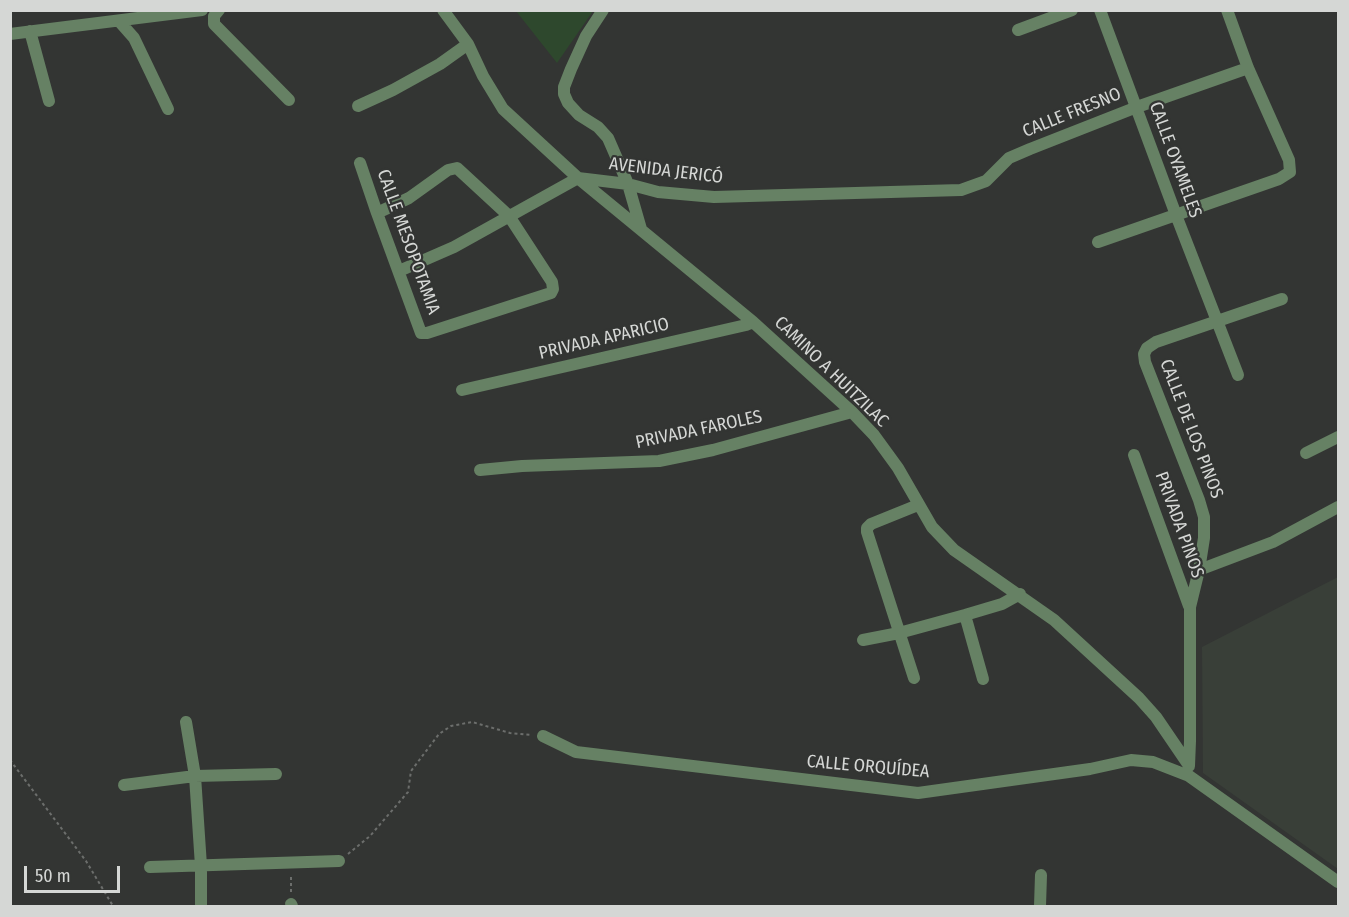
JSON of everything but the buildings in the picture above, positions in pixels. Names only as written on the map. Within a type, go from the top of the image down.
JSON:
[{"type":"street","points":[[10,34],[202,10]]},
{"type":"street","points":[[219,10],[214,16],[214,24],[289,100]]},
{"type":"street","name":"CAMINO A HUITZILAC","points":[[443,10],[468,44],[483,76],[503,109],[578,178],[753,322],[852,412],[874,435],[897,468],[932,527],[954,550],[1020,594],[1054,620],[1139,698],[1156,717],[1189,770]]},
{"type":"street","points":[[603,10],[586,36],[564,87],[564,94],[568,103],[579,115],[598,127],[609,138],[628,184],[641,230]]},
{"type":"street","points":[[1018,30],[1049,15],[1071,10]]},
{"type":"street","name":"CALLE OYAMELES","points":[[1100,10],[1238,375]]},
{"type":"street","points":[[1098,242],[1279,179],[1290,172],[1289,160],[1248,68],[1227,10]]},
{"type":"street","points":[[119,21],[134,38],[168,109]]},
{"type":"street","points":[[30,31],[49,101]]},
{"type":"street","points":[[358,106],[412,80],[468,44]]},
{"type":"street","name":"CALLE FRESNO","points":[[986,181],[1009,159],[1137,107],[1248,68]]},
{"type":"street","name":"CALLE MESOPOTAMIA","points":[[360,163],[421,333],[551,293],[552,282],[509,216]]},
{"type":"street","points":[[377,213],[409,198],[453,168],[461,170],[509,216]]},
{"type":"street","points":[[399,271],[454,247],[578,178]]},
{"type":"street","name":"AVENIDA JERICÓ","points":[[578,178],[628,184],[658,192],[714,197],[948,192],[962,190],[986,181]]},
{"type":"street","points":[[1217,322],[1282,299]]},
{"type":"street","name":"PRIVADA APARICIO","points":[[462,390],[753,322]]},
{"type":"street","name":"CALLE DE LOS PINOS","points":[[1189,770],[1190,606],[1204,538],[1202,509],[1145,362],[1144,354],[1147,348],[1156,342],[1217,322]]},
{"type":"street","name":"PRIVADA FAROLES","points":[[480,470],[522,466],[659,461],[713,450],[852,412]]},
{"type":"street","points":[[1306,453],[1338,437]]},
{"type":"street","name":"PRIVADA PINOS","points":[[1134,455],[1190,606]]},
{"type":"street","points":[[914,678],[867,528],[871,524],[918,506]]},
{"type":"street","points":[[1199,570],[1273,542],[1338,507]]},
{"type":"street","points":[[863,640],[965,615],[1002,604],[1020,594]]},
{"type":"street","points":[[965,615],[983,679]]},
{"type":"street","points":[[186,722],[195,776],[201,866],[201,906]]},
{"type":"street","name":"CALLE ORQUÍDEA","points":[[543,736],[576,752],[918,793],[1090,769],[1131,760],[1189,770]]},
{"type":"street","points":[[1189,770],[1338,882]]},
{"type":"street","points":[[124,785],[195,776],[276,774]]},
{"type":"street","points":[[150,867],[339,861]]},
{"type":"street","points":[[1040,906],[1041,875]]},
{"type":"path","points":[[339,861],[388,818],[408,792],[411,771],[439,734],[451,726],[472,722],[510,733],[543,736]]},
{"type":"path","points":[[10,760],[86,861],[113,906]]},
{"type":"path","points":[[291,862],[291,905]]},
{"type":"shaded area","points":[[1338,577],[1338,869],[1203,773],[1202,647]]},
{"type":"green space","points":[[516,11],[593,11],[557,63]]}]
